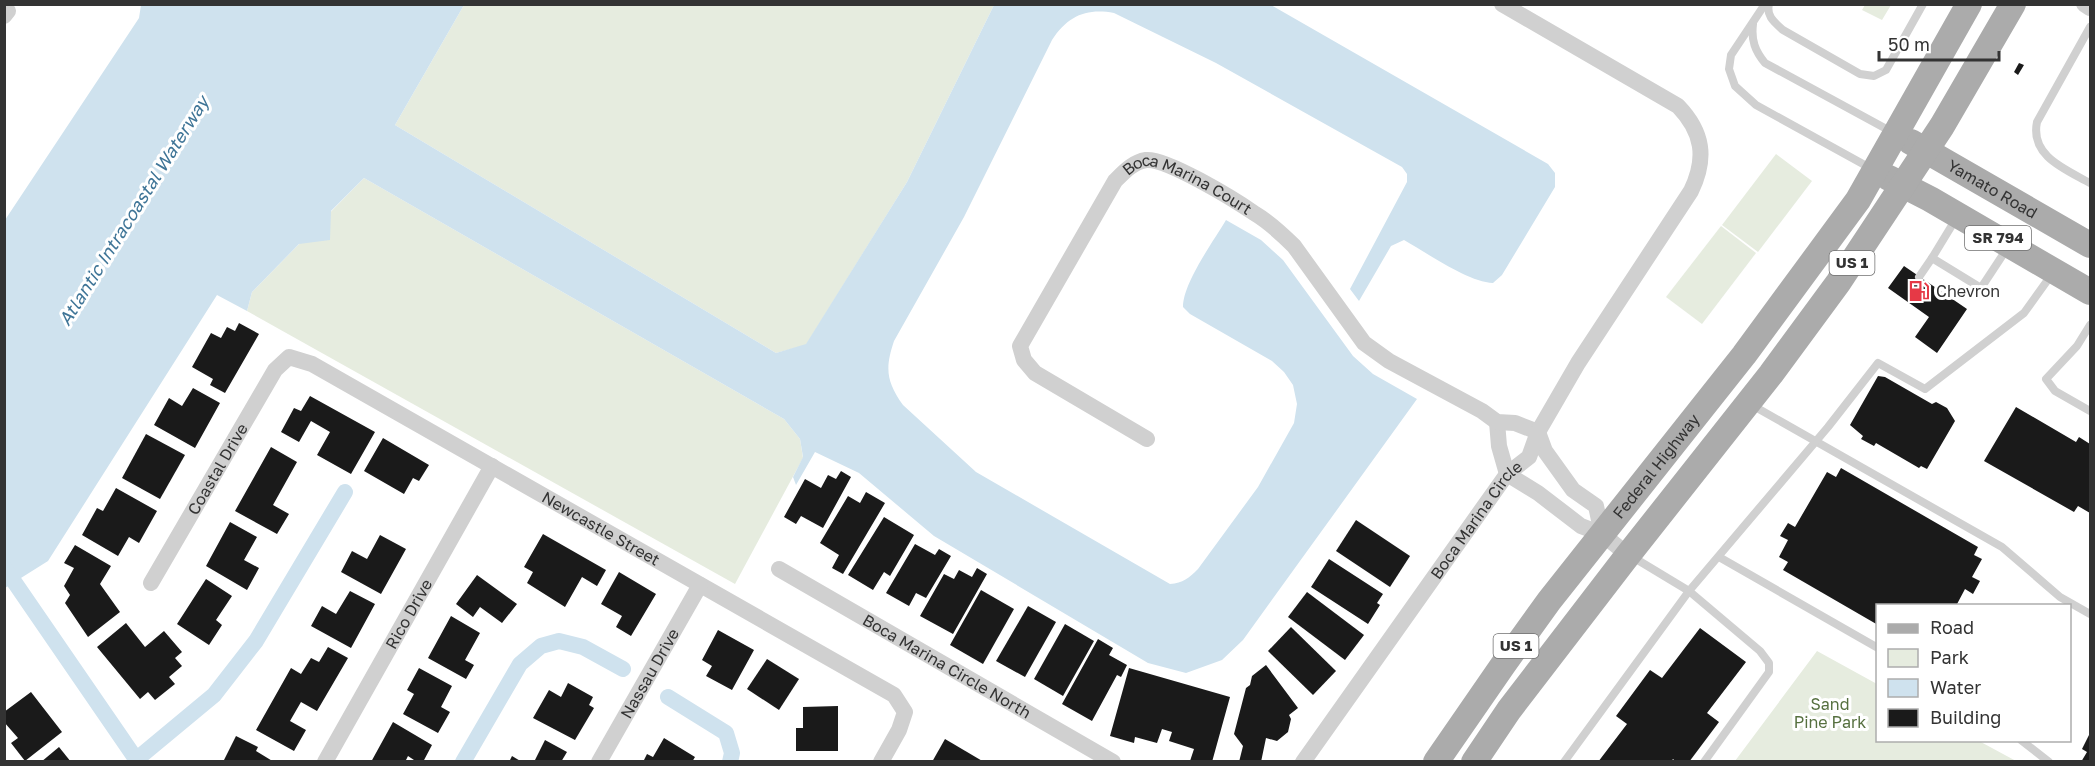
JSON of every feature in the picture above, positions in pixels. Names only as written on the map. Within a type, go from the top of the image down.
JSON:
[{"type":"main road","name":"US 1","points":[[1875,171],[1969,4]]},
{"type":"main road","name":"US 1","points":[[1904,186],[2013,4]]},
{"type":"main road","name":"Yamato Road","points":[[1895,134],[1927,150],[2091,245]]},
{"type":"main road","name":"SR 794","points":[[1875,171],[2010,244],[2091,292]]},
{"type":"main road","name":"Federal Highway","points":[[1436,762],[1503,665],[1602,534],[1784,302],[1858,200],[1875,171]]},
{"type":"main road","name":"Federal Highway","points":[[1474,762],[1509,710],[1748,403],[1832,291],[1904,186]]},
{"type":"street","name":"Boca Marina Circle","points":[[1303,762],[1507,474],[1529,457],[1538,432],[1578,363],[1698,177],[1701,162],[1696,131],[1689,117],[1678,106],[1502,4]]},
{"type":"street","points":[[2084,4],[2091,8]]},
{"type":"street","name":"Boca Marina Court","points":[[1147,438],[1035,373],[1024,360],[1020,346],[1115,181],[1130,166],[1146,160],[1170,165],[1256,213],[1294,246],[1354,331],[1376,353],[1482,411],[1497,422],[1515,423],[1538,432]]},
{"type":"street","name":"Newcastle Street","points":[[289,357],[312,364],[894,695],[905,712],[899,730],[881,762]]},
{"type":"street","name":"Coastal Drive","points":[[151,583],[274,369],[289,357]]},
{"type":"street","points":[[1497,422],[1499,446],[1507,474],[1538,493],[1581,526],[1602,534],[1628,555]]},
{"type":"street","points":[[1538,432],[1545,452],[1573,490],[1596,506],[1602,534]]},
{"type":"street","name":"Rico Drive","points":[[325,762],[492,466]]},
{"type":"street","name":"Boca Marina Circle North","points":[[779,569],[1113,762]]},
{"type":"street","name":"Nassau Drive","points":[[599,762],[700,585]]},
{"type":"lane","points":[[1767,4],[1767,11],[1772,20],[1782,30],[1860,74],[1874,76],[1886,70],[1923,4]]},
{"type":"lane","points":[[1767,4],[1731,55],[1730,69],[1735,86],[1756,105],[1875,171]]},
{"type":"lane","points":[[1753,22],[1751,37],[1758,54],[1765,63],[1895,134]]},
{"type":"lane","points":[[2091,27],[2037,122],[2035,134],[2039,147],[2049,157],[2063,168],[2091,183]]},
{"type":"lane","points":[[1919,276],[1958,215]]},
{"type":"lane","points":[[1932,258],[1981,288],[2010,244]]},
{"type":"lane","points":[[1564,762],[1689,591],[1815,442],[1878,363],[1925,389],[2024,313],[2054,270]]},
{"type":"lane","points":[[2091,325],[2077,346],[2046,380],[2055,391],[2091,411]]},
{"type":"lane","points":[[1748,403],[2001,547],[2060,597],[2091,614]]},
{"type":"lane","points":[[1628,555],[1689,591],[1760,651],[1769,663],[1769,672],[1704,762]]},
{"type":"lane","points":[[1719,557],[1876,647]]},
{"type":"lane","points":[[2022,742],[2049,762]]},
{"type":"green space","points":[[1865,4],[1891,5],[1882,20],[1862,10]]},
{"type":"green space","points":[[464,5],[994,5],[907,182],[806,345],[776,353],[395,125]]},
{"type":"green space","points":[[1776,154],[1812,181],[1758,252],[1722,225]]},
{"type":"green space","points":[[364,178],[784,419],[800,439],[803,458],[735,584],[247,311],[252,292]]},
{"type":"green space","points":[[1721,226],[1756,253],[1702,324],[1666,297]]},
{"type":"green space","name":"Sand Pine Park","points":[[1817,651],[1876,683],[1876,742],[1981,742],[2016,761],[1735,761]]},
{"type":"water","name":"Atlantic Intracoastal Waterway","points":[[141,5],[464,5],[395,125],[776,353],[806,344],[907,182],[994,5],[1271,5],[1548,164],[1555,173],[1555,187],[1502,275],[1493,283],[1472,278],[1404,240],[1391,246],[1359,301],[1350,289],[1407,182],[1407,174],[1402,167],[1216,63],[1114,13],[1086,13],[1071,20],[1058,32],[964,217],[894,341],[888,367],[893,389],[903,405],[976,472],[1170,584],[1186,580],[1198,569],[1258,487],[1294,423],[1297,404],[1293,385],[1272,361],[1190,314],[1183,307],[1184,297],[1193,275],[1226,220],[1261,240],[1283,260],[1353,356],[1373,374],[1417,399],[1243,640],[1222,660],[1186,673],[1148,663],[934,536],[859,473],[815,452],[796,485],[793,477],[803,457],[800,439],[784,419],[364,178],[331,211],[330,240],[299,244],[252,292],[247,311],[217,295],[48,561],[5,588],[5,220],[139,18]]},
{"type":"building","points":[[2019,63],[2024,65],[2018,75],[2014,72]]},
{"type":"building","points":[[1904,266],[1967,309],[1937,353],[1915,337],[1929,317],[1888,288]]},
{"type":"building","points":[[239,323],[259,334],[225,393],[210,385],[213,379],[192,367],[211,333],[221,338],[227,327],[235,331]]},
{"type":"building","points":[[1878,376],[1885,377],[1932,404],[1936,402],[1947,408],[1955,421],[1927,469],[1921,466],[1919,468],[1876,443],[1874,446],[1861,439],[1863,436],[1850,425]]},
{"type":"building","points":[[193,388],[220,403],[195,448],[154,425],[169,398],[182,406]]},
{"type":"building","points":[[310,396],[375,432],[351,474],[317,455],[330,432],[311,421],[299,442],[281,432],[294,408],[301,411]]},
{"type":"building","points":[[2016,407],[2076,442],[2079,437],[2090,444],[2090,513],[2078,506],[2074,512],[1984,461]]},
{"type":"building","points":[[146,434],[185,455],[160,499],[122,478]]},
{"type":"building","points":[[383,438],[429,465],[419,481],[413,478],[404,494],[364,471]]},
{"type":"building","points":[[271,447],[297,462],[273,505],[289,514],[277,534],[235,511]]},
{"type":"building","points":[[1841,468],[1978,547],[1974,555],[1982,559],[1972,577],[1980,581],[1973,594],[1965,589],[1957,604],[1876,604],[1876,624],[1783,570],[1788,562],[1779,557],[1788,540],[1780,536],[1788,523],[1795,527],[1827,472],[1836,477]]},
{"type":"building","points":[[841,471],[851,477],[823,528],[801,516],[796,524],[784,517],[805,479],[821,488],[828,475],[836,479]]},
{"type":"building","points":[[116,488],[157,511],[139,543],[129,537],[118,556],[82,535],[97,508],[103,511]]},
{"type":"building","points":[[866,492],[885,503],[843,574],[832,568],[839,555],[820,543],[848,496],[860,503]]},
{"type":"building","points":[[884,517],[914,535],[890,576],[884,572],[873,590],[848,575]]},
{"type":"building","points":[[1356,520],[1410,556],[1390,587],[1336,551]]},
{"type":"building","points":[[230,522],[257,537],[244,560],[259,568],[247,590],[206,566]]},
{"type":"building","points":[[543,534],[606,570],[597,586],[582,577],[565,607],[527,583],[533,572],[524,567]]},
{"type":"building","points":[[380,535],[406,549],[381,594],[341,572],[352,551],[367,559]]},
{"type":"building","points":[[915,544],[935,555],[939,549],[951,556],[926,598],[916,593],[909,606],[886,593]]},
{"type":"building","points":[[75,545],[111,566],[100,584],[120,612],[88,637],[65,603],[70,595],[64,586],[74,568],[64,563]]},
{"type":"building","points":[[1329,559],[1383,594],[1377,603],[1380,605],[1368,624],[1311,587]]},
{"type":"building","points":[[977,568],[987,574],[953,634],[920,616],[944,574],[954,579],[959,570],[972,577]]},
{"type":"building","points":[[619,572],[656,594],[631,636],[616,627],[622,616],[601,604]]},
{"type":"building","points":[[477,575],[517,604],[502,623],[480,607],[473,617],[456,604]]},
{"type":"building","points":[[206,579],[232,596],[216,620],[222,625],[209,645],[177,624]]},
{"type":"building","points":[[981,590],[1014,609],[983,664],[950,645]]},
{"type":"building","points":[[350,591],[375,604],[351,648],[311,626],[322,606],[336,614]]},
{"type":"building","points":[[1307,592],[1364,635],[1345,660],[1288,617]]},
{"type":"building","points":[[1028,606],[1056,622],[1025,677],[996,661]]},
{"type":"building","points":[[451,616],[480,633],[465,660],[474,665],[466,679],[428,658]]},
{"type":"building","points":[[126,623],[145,647],[164,631],[182,652],[175,658],[182,666],[169,677],[175,684],[155,700],[148,692],[140,699],[97,647]]},
{"type":"building","points":[[1065,624],[1094,641],[1063,696],[1034,679]]},
{"type":"building","points":[[1291,627],[1336,671],[1313,695],[1268,651]]},
{"type":"building","points":[[1700,628],[1746,662],[1707,713],[1719,722],[1689,762],[1676,762],[1673,759],[1671,762],[1598,762],[1627,724],[1616,716],[1650,670],[1662,678]]},
{"type":"building","points":[[718,630],[754,650],[732,690],[706,676],[712,666],[702,660]]},
{"type":"building","points":[[1098,639],[1113,648],[1109,655],[1127,665],[1121,677],[1117,675],[1092,721],[1062,704]]},
{"type":"building","points":[[328,647],[348,658],[317,711],[301,702],[290,721],[306,730],[294,751],[256,730],[291,668],[301,674],[311,658],[319,662]]},
{"type":"building","points":[[767,659],[799,679],[779,710],[747,689]]},
{"type":"building","points":[[1266,665],[1298,708],[1289,715],[1291,719],[1288,732],[1277,741],[1266,738],[1261,762],[1239,762],[1243,746],[1234,734],[1246,688],[1250,685],[1252,676]]},
{"type":"building","points":[[419,668],[452,686],[441,707],[450,712],[438,733],[403,714],[414,694],[407,690]]},
{"type":"building","points":[[1129,668],[1230,697],[1212,762],[1190,761],[1194,749],[1169,741],[1172,732],[1162,729],[1157,743],[1135,737],[1134,743],[1110,736]]},
{"type":"building","points":[[568,683],[593,697],[589,705],[594,708],[575,740],[533,718],[549,690],[561,697]]},
{"type":"building","points":[[31,692],[62,732],[25,761],[11,743],[18,738],[4,722],[4,712]]},
{"type":"building","points":[[838,706],[838,751],[796,751],[796,728],[803,728],[803,707]]},
{"type":"building","points":[[393,722],[432,745],[423,762],[417,762],[408,756],[405,762],[371,762]]},
{"type":"building","points":[[2090,733],[2090,762],[2081,762],[2087,752],[2082,749]]},
{"type":"building","points":[[236,736],[258,747],[256,751],[274,762],[223,762]]},
{"type":"building","points":[[664,738],[695,757],[692,762],[643,762],[647,754],[653,757]]},
{"type":"building","points":[[945,739],[984,762],[932,762]]},
{"type":"building","points":[[545,740],[567,752],[561,762],[534,762]]},
{"type":"building","points":[[59,747],[71,762],[41,762]]},
{"type":"building","points":[[512,756],[522,762],[509,762]]},
{"type":"waterway","points":[[137,759],[214,695],[256,641],[345,492]]},
{"type":"waterway","points":[[4,567],[138,762]]},
{"type":"waterway","points":[[463,762],[520,664],[541,646],[559,641],[583,647],[623,669]]},
{"type":"waterway","points":[[668,697],[726,733],[732,753],[730,762]]},
{"type":"place","name":"Chevron","points":[[1919,291]]}]
